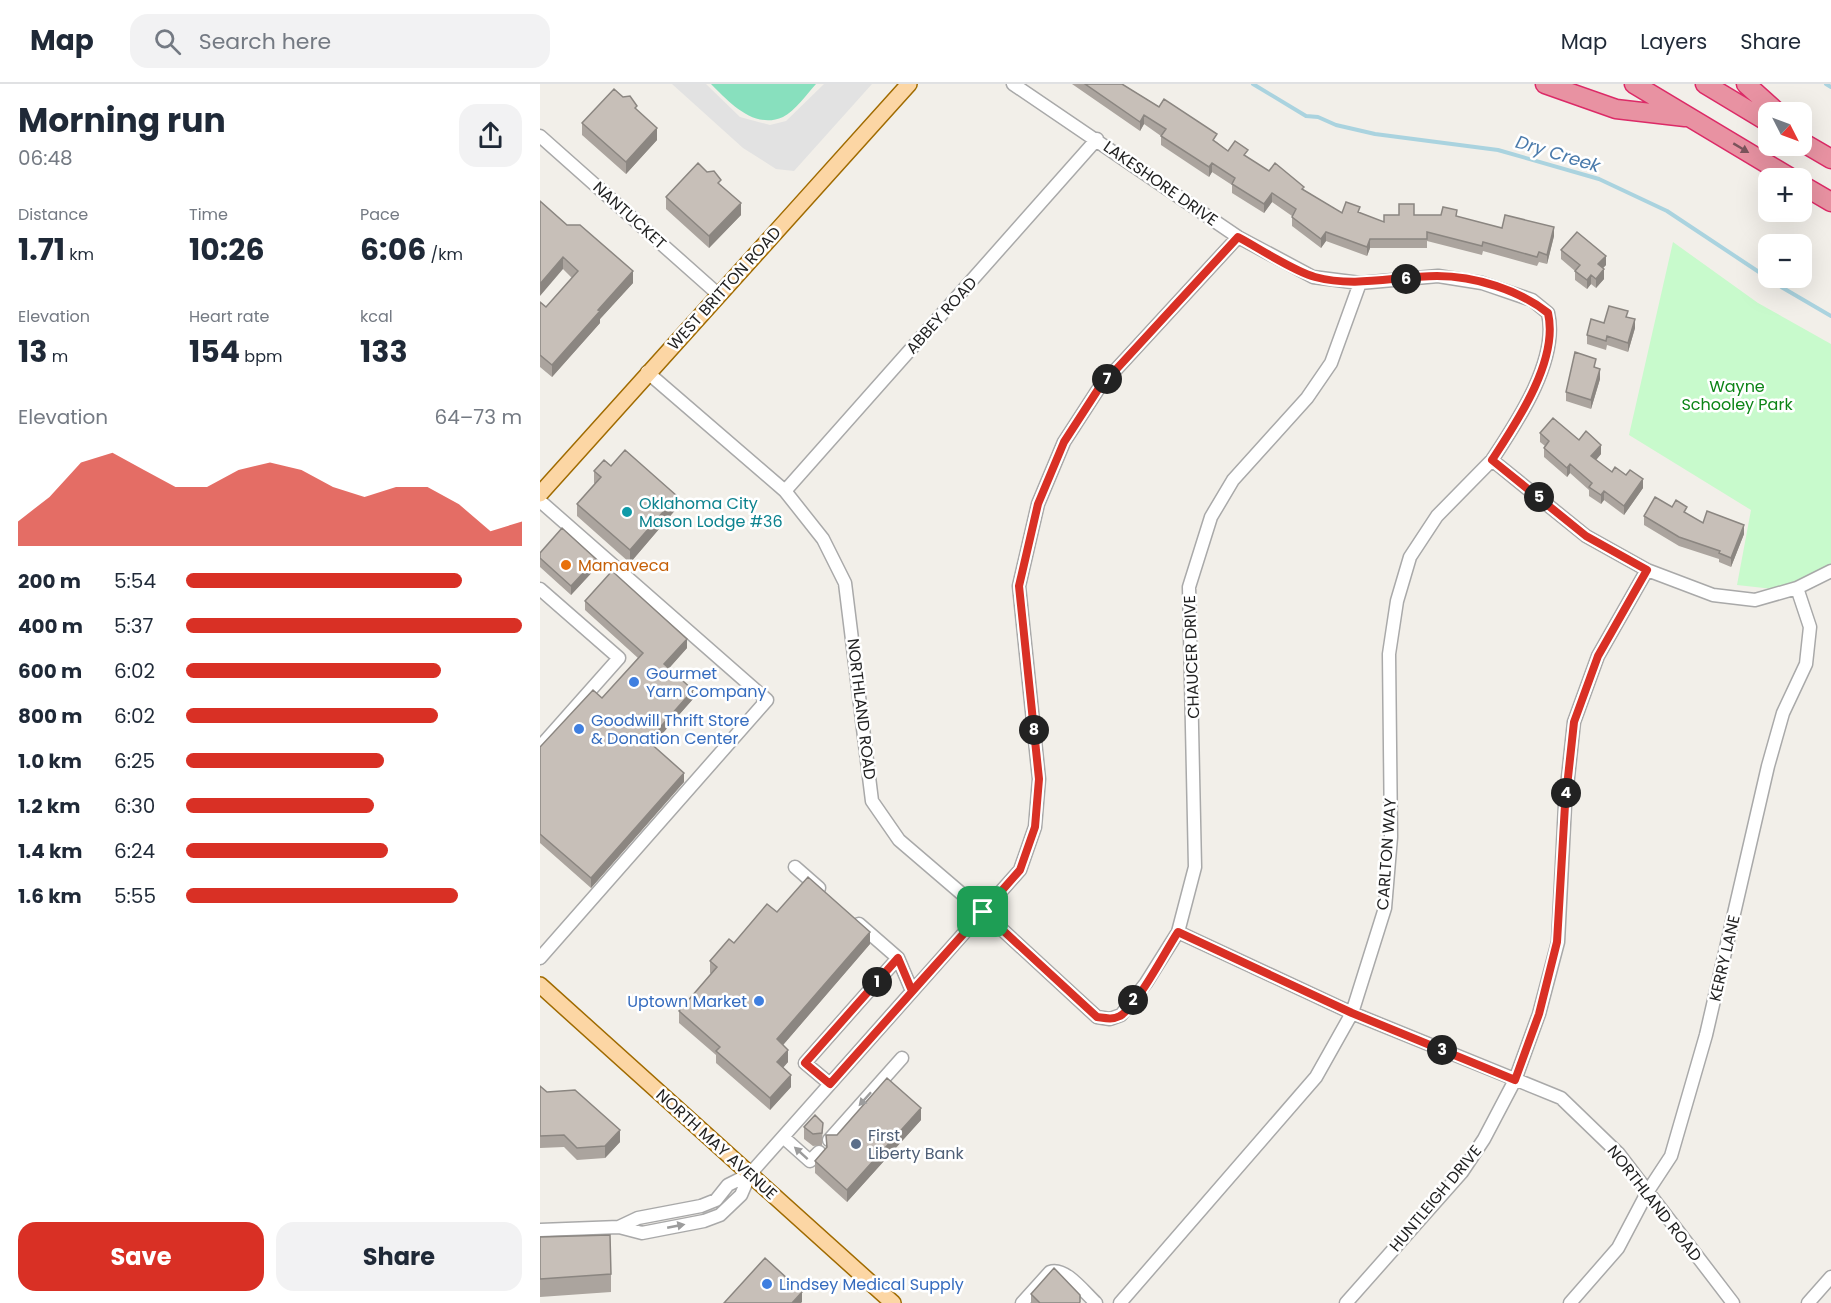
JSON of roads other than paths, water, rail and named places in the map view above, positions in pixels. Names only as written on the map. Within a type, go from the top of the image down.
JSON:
[{"type":"highway","points":[[1545,84],[1616,109],[1691,118]]},
{"type":"highway","points":[[1634,84],[1774,168]]},
{"type":"highway","points":[[1705,84],[1758,116]]},
{"type":"highway","points":[[1746,84],[1766,102]]},
{"type":"highway","points":[[1812,143],[1828,158]]},
{"type":"highway","points":[[1812,148],[1828,158]]},
{"type":"highway","points":[[1812,191],[1831,202]]},
{"type":"main road","name":"WEST BRITTON ROAD","points":[[540,494],[647,372],[909,84]]},
{"type":"main road","name":"NORTH MAY AVENUE","points":[[540,985],[893,1303]]},
{"type":"street","name":"LAKESHORE DRIVE","points":[[1013,84],[1238,237],[1313,277],[1360,283],[1438,276],[1482,283],[1532,300],[1548,313],[1552,330],[1529,403],[1492,460]]},
{"type":"street","name":"NANTUCKET","points":[[540,136],[719,295]]},
{"type":"street","name":"ABBEY ROAD","points":[[785,490],[1097,139]]},
{"type":"street","points":[[540,1230],[619,1227],[642,1233],[704,1221],[720,1215],[741,1195],[750,1174],[1020,870],[1035,827],[1039,779],[1019,586],[1038,504],[1064,442],[1099,388],[1238,237]]},
{"type":"street","name":"CHAUCER DRIVE","points":[[1110,1019],[1121,1015],[1146,983],[1178,932],[1195,867],[1189,587],[1211,518],[1233,480],[1307,398],[1331,363],[1360,283]]},
{"type":"street","name":"NORTHLAND ROAD","points":[[647,372],[785,490],[824,538],[845,584],[872,801],[899,840],[983,912],[1097,1017],[1110,1019]]},
{"type":"street","points":[[1492,460],[1586,536],[1647,570],[1713,595],[1755,600],[1797,588],[1831,571]]},
{"type":"street","name":"CARLTON WAY","points":[[1120,1303],[1316,1077],[1352,1013],[1385,908],[1390,837],[1389,654],[1397,601],[1410,557],[1437,516],[1492,460]]},
{"type":"street","points":[[540,501],[767,700],[540,957]]},
{"type":"street","name":"HUNTLEIGH DRIVE","points":[[1346,1303],[1462,1172],[1484,1139],[1515,1080],[1539,1014],[1557,942],[1565,805],[1574,722],[1598,656],[1647,570]]},
{"type":"street","name":"KERRY LANE","points":[[1570,1303],[1618,1248],[1648,1191],[1671,1156],[1706,1035],[1768,766],[1783,713],[1806,664],[1810,627],[1797,588]]},
{"type":"street","points":[[540,589],[619,658],[540,747]]},
{"type":"street","points":[[795,867],[829,898]]},
{"type":"street","points":[[846,913],[898,958],[912,991]]},
{"type":"street","name":"NORTHLAND ROAD","points":[[1178,932],[1352,1013],[1561,1098],[1619,1154],[1733,1303]]},
{"type":"street","points":[[830,1084],[805,1063],[898,958]]},
{"type":"street","points":[[829,1140],[902,1058]]},
{"type":"street","points":[[783,1137],[810,1161],[819,1152]]},
{"type":"street","points":[[1022,1303],[1050,1272],[1055,1270],[1063,1273],[1096,1303]]},
{"type":"street","points":[[1808,1303],[1831,1277]]},
{"type":"waterway","name":"Dry Creek","points":[[1253,84],[1306,116],[1318,117],[1336,125],[1375,134],[1498,150],[1599,179],[1667,211],[1783,288],[1831,316]]},
{"type":"waterway","points":[[1826,84],[1831,87]]},
{"type":"place","name":"Oklahoma City Mason Lodge #36","points":[[627,512]]},
{"type":"place","name":"Mamaveca","points":[[566,565]]},
{"type":"place","name":"Gourmet Yarn Company","points":[[634,682]]},
{"type":"place","name":"Goodwill Thrift Store & Donation Center","points":[[579,729]]},
{"type":"place","name":"Uptown Market","points":[[759,1001]]},
{"type":"place","name":"First Liberty Bank","points":[[856,1144]]},
{"type":"place","name":"Lindsey Medical Supply","points":[[767,1284]]},
{"type":"park label","name":"Wayne Schooley Park","points":[[1737,395]]}]
